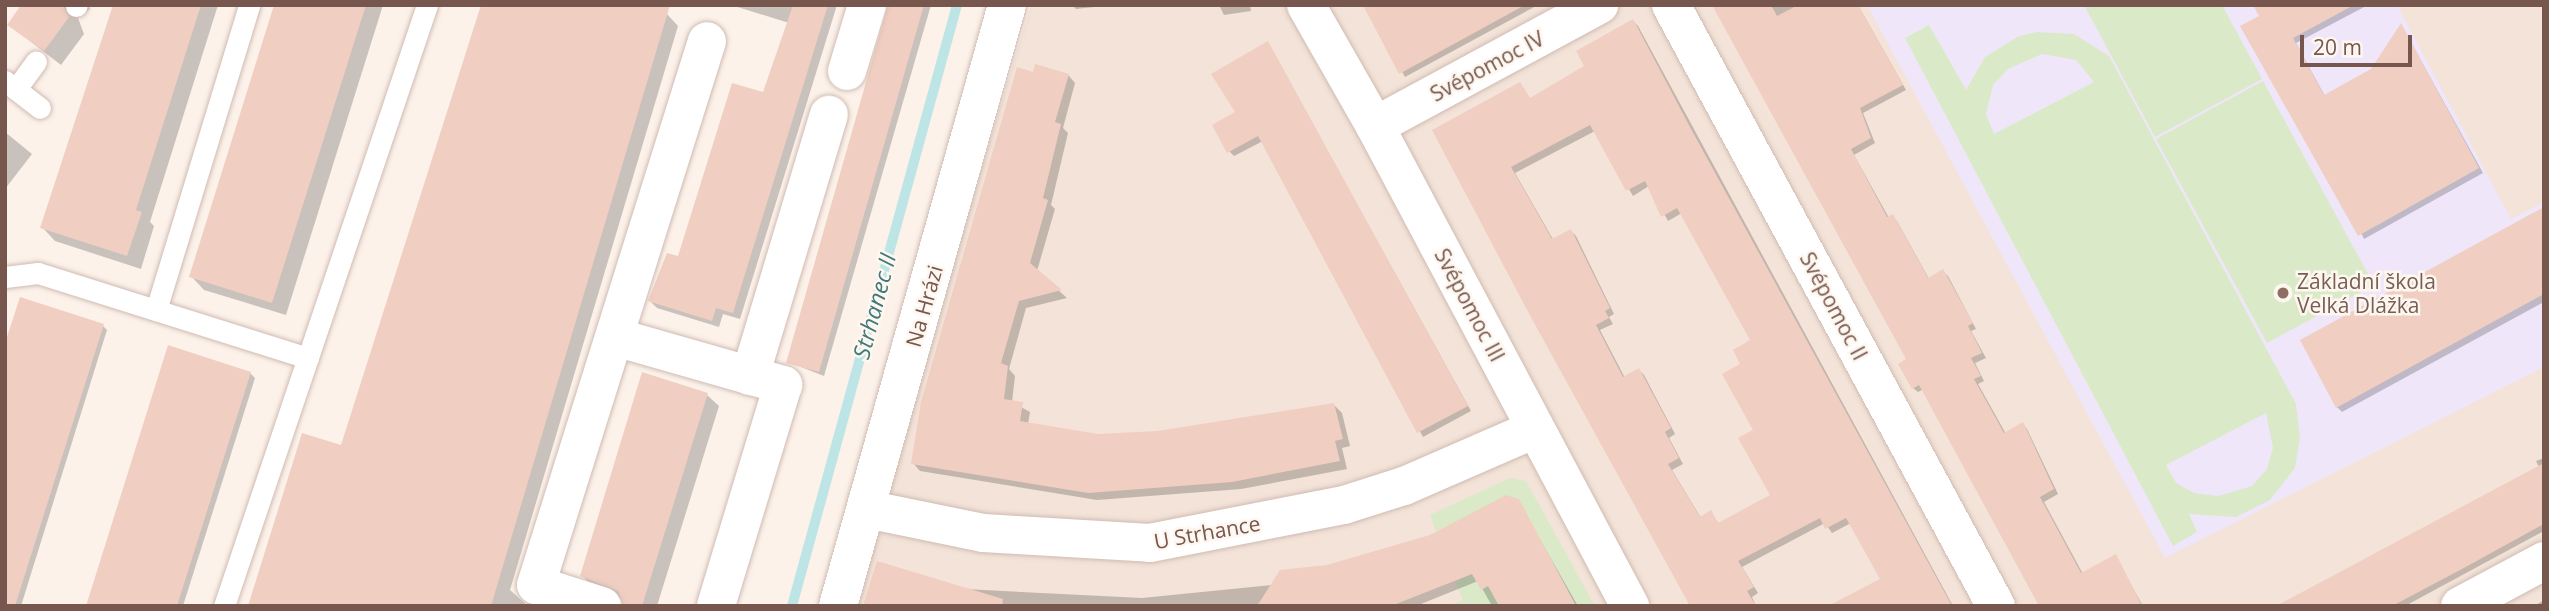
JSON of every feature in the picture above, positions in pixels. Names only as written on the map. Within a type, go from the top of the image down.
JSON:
[{"type":"street","points":[[847,71],[867,5]]},
{"type":"street","name":"Na Hrázi","points":[[838,606],[1007,5]]},
{"type":"street","name":"Svépomoc III","points":[[1306,5],[1375,126],[1630,606]]},
{"type":"street","name":"Svépomoc IV","points":[[1375,126],[1599,5]]},
{"type":"street","name":"Svépomoc II","points":[[1671,5],[1996,606]]},
{"type":"street","points":[[603,606],[536,585],[707,41]]},
{"type":"street","points":[[750,376],[829,115]]},
{"type":"street","points":[[615,337],[783,385],[716,606]]},
{"type":"street","name":"U Strhance","points":[[866,509],[983,533],[1150,543],[1344,505],[1404,486],[1535,429]]},
{"type":"street","points":[[2460,606],[2544,561]]},
{"type":"lane","points":[[156,310],[249,5]]},
{"type":"lane","points":[[224,606],[427,5]]},
{"type":"lane","points":[[36,61],[11,85],[40,108]]},
{"type":"lane","points":[[5,277],[38,273],[308,358]]},
{"type":"shaded area","points":[[1031,5],[2544,5],[2544,606],[849,606]]},
{"type":"shaded area","name":"Základní škola Velká Dlážka","points":[[1867,5],[2397,5],[2511,219],[2544,202],[2544,367],[2165,558]]},
{"type":"green space","points":[[2084,5],[2222,5],[2262,79],[2155,137]]},
{"type":"green space","points":[[1929,25],[1966,90],[1985,57],[2019,36],[2037,32],[2074,34],[2109,56],[2296,404],[2300,437],[2295,468],[2270,500],[2236,517],[2189,514],[2197,532],[2173,546],[1905,38]],"holes":[[[2042,54],[2076,60],[2094,82],[1994,134],[1986,114],[1993,85],[2008,69]],[[2266,413],[2273,448],[2267,469],[2252,486],[2218,496],[2194,493],[2176,483],[2166,465]]]},
{"type":"green space","points":[[2263,81],[2374,285],[2267,343],[2156,139]]},
{"type":"green space","points":[[1510,478],[1526,481],[1595,606],[1576,606],[1558,572],[1499,606],[1449,606],[1463,600],[1455,582],[1472,574],[1481,590],[1497,581],[1436,532],[1430,515]]},
{"type":"building","points":[[21,5],[63,5],[69,17],[44,51],[7,25]]},
{"type":"building","points":[[113,5],[201,5],[136,210],[142,212],[127,256],[40,228]]},
{"type":"building","points":[[274,5],[366,5],[272,303],[189,277]]},
{"type":"building","points":[[481,5],[670,5],[491,606],[248,606],[302,433],[341,445]]},
{"type":"building","points":[[793,5],[828,5],[733,313],[716,308],[712,321],[648,301],[667,253],[678,256],[732,83],[763,92]]},
{"type":"building","points":[[888,5],[924,5],[819,372],[786,363]]},
{"type":"building","points":[[1363,5],[1525,5],[1399,74]]},
{"type":"building","points":[[1712,5],[1771,5],[1777,16],[1798,5],[1858,5],[1903,85],[1860,108],[1871,138],[1851,149],[1887,217],[1893,214],[1928,278],[1943,269],[1973,323],[1968,326],[1982,353],[1971,358],[1981,376],[1974,379],[2004,433],[2023,422],[2054,489],[2040,497],[2081,573],[2116,554],[2142,606],[2039,606],[1919,385],[1912,389],[1898,364],[1906,359]]},
{"type":"building","points":[[2253,5],[2354,5],[2293,38],[2324,95],[2371,69],[2401,23],[2479,168],[2358,236],[2240,26],[2259,16]]},
{"type":"building","points":[[1633,19],[1952,606],[1828,606],[1880,579],[1846,518],[1825,529],[1820,518],[1738,561],[1754,587],[1747,591],[1756,606],[1690,606],[1527,310],[1432,130],[1520,82],[1530,98],[1584,66],[1576,51]],"holes":[[[1590,125],[1626,191],[1645,181],[1661,217],[1677,208],[1750,340],[1733,350],[1740,364],[1722,374],[1753,430],[1738,438],[1770,495],[1718,523],[1711,510],[1700,517],[1668,464],[1679,458],[1665,432],[1671,428],[1639,368],[1623,377],[1596,325],[1609,318],[1605,311],[1610,308],[1571,229],[1552,239],[1511,167]]]},
{"type":"building","points":[[1268,41],[1468,406],[1417,433],[1258,136],[1227,153],[1212,125],[1235,112],[1211,74]]},
{"type":"building","points":[[1035,64],[1069,74],[1055,122],[1061,124],[1043,198],[1048,200],[1030,263],[1062,290],[1019,301],[1001,363],[1008,366],[1004,399],[1023,402],[1020,421],[1098,434],[1158,431],[1334,403],[1343,439],[1335,441],[1340,461],[1232,482],[1088,493],[911,464],[921,402],[1017,67],[1033,72]]},
{"type":"building","points":[[2544,207],[2544,294],[2336,408],[2300,340]]},
{"type":"building","points":[[20,297],[104,324],[15,606],[5,606],[5,343]]},
{"type":"building","points":[[168,345],[251,372],[177,606],[86,606]]},
{"type":"building","points":[[642,372],[708,393],[642,606],[623,606],[618,591],[580,576]]},
{"type":"building","points":[[2544,463],[2544,524],[2462,569],[2392,606],[2276,606]]},
{"type":"building","points":[[1506,495],[1519,499],[1576,606],[1499,606],[1488,586],[1481,590],[1472,574],[1391,606],[1257,606],[1280,570],[1327,565],[1430,535]]},
{"type":"building","points":[[877,561],[1003,599],[1002,606],[863,606]]},
{"type":"waterway","name":"Strhanec II","points":[[792,606],[957,5]]},
{"type":"place","name":"Základní škola Velká Dlážka","points":[[2283,293]]}]
